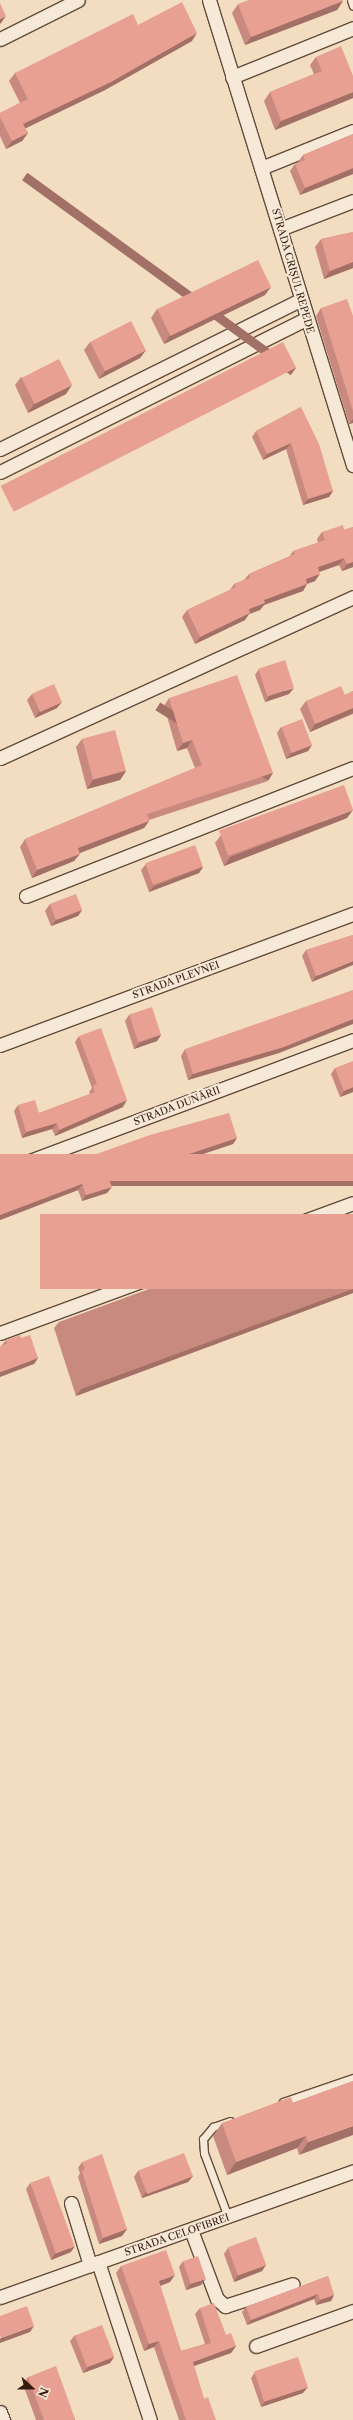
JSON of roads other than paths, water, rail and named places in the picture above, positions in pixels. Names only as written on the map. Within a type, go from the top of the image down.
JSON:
[{"type":"street","points":[[0,39],[78,0]]},
{"type":"street","name":"STRADA CRIȘUL REPEDE","points":[[209,0],[280,229],[300,300],[350,448],[353,465]]},
{"type":"street","points":[[232,77],[352,31]]},
{"type":"street","points":[[261,168],[353,130]]},
{"type":"street","points":[[280,229],[353,201]]},
{"type":"street","points":[[0,449],[300,300]]},
{"type":"street","points":[[0,472],[306,319]]},
{"type":"street","points":[[0,758],[353,597]]},
{"type":"street","points":[[26,896],[353,768]]},
{"type":"street","name":"STRADA PLEVNEI","points":[[0,1045],[353,914]]},
{"type":"street","name":"STRADA DUNĂRII","points":[[0,1172],[353,1040]]},
{"type":"street","points":[[0,1332],[353,1203]]},
{"type":"street","name":"STRADA CELOFIBREI","points":[[0,2297],[228,2217],[353,2171]]},
{"type":"street","points":[[71,2203],[150,2420]]},
{"type":"street","points":[[191,2230],[217,2299],[225,2306],[293,2284]]},
{"type":"street","points":[[256,2346],[353,2311]]},
{"type":"street","points":[[0,2412],[2,2420]]},
{"type":"lane","points":[[351,0],[353,6]]},
{"type":"lane","points":[[272,2106],[353,2078]]},
{"type":"lane","points":[[228,2217],[204,2152],[203,2140],[213,2127],[242,2117]]}]
